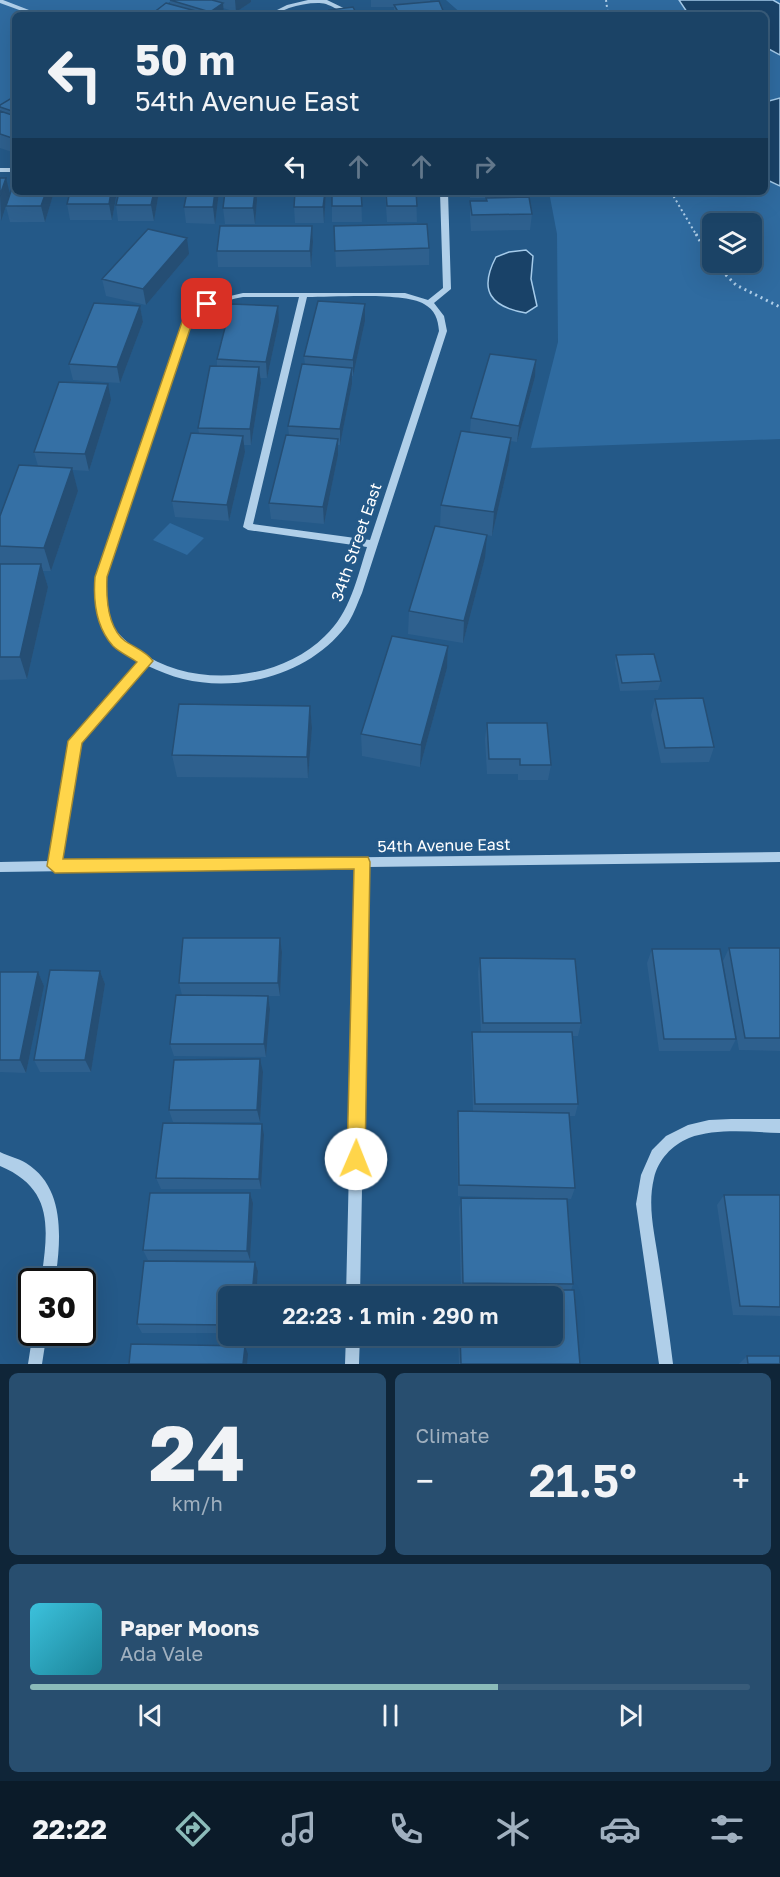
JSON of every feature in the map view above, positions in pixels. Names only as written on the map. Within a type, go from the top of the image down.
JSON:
[{"type":"street","points":[[274,12],[285,5],[322,0],[346,12]]},
{"type":"street","points":[[0,1],[31,12]]},
{"type":"street","points":[[373,544],[248,527],[304,295],[405,295],[429,303],[447,289],[444,195]]},
{"type":"street","name":"34th Street East","points":[[304,295],[243,295],[220,298],[196,311],[187,322],[101,577],[99,599],[105,620],[118,642],[146,661],[188,676],[225,679],[259,676],[287,667],[306,657],[343,622],[357,594],[443,331],[444,320],[439,310],[429,303]]},
{"type":"street","points":[[55,866],[75,741],[146,661]]},
{"type":"street","name":"54th Avenue East","points":[[0,867],[780,856]]},
{"type":"street","points":[[353,1286],[362,862]]},
{"type":"street","points":[[666,1364],[643,1204],[644,1181],[651,1160],[678,1135],[693,1128],[721,1125],[780,1126]]},
{"type":"street","points":[[0,1159],[18,1165],[34,1178],[46,1195],[54,1216],[54,1244],[50,1268]]},
{"type":"street","points":[[35,1364],[38,1346]]},
{"type":"street","points":[[352,1364],[353,1346]]},
{"type":"path","points":[[673,195],[702,244]]},
{"type":"path","points":[[724,273],[736,285],[780,307]]},
{"type":"shaded area","points":[[0,0],[173,0],[153,12],[12,12],[12,100],[0,107]]},
{"type":"shaded area","points":[[446,0],[780,0],[780,439],[531,448],[558,342],[557,234],[550,195],[768,195],[768,12],[460,12]]},
{"type":"shaded area","points":[[679,0],[773,0],[780,4],[780,55],[768,49],[768,12],[687,12]]},
{"type":"shaded area","points":[[780,98],[780,186],[768,180],[768,101]]},
{"type":"shaded area","points":[[526,250],[533,256],[531,279],[537,306],[526,313],[496,302],[488,288],[488,279],[496,257],[509,252]]},
{"type":"shaded area","points":[[170,523],[204,538],[187,555],[153,540]]},
{"type":"building","points":[[170,0],[212,0],[223,3],[210,12]]},
{"type":"building","points":[[439,1],[444,12],[398,12],[394,5]]},
{"type":"building","points":[[166,3],[200,12],[154,12]]},
{"type":"building","points":[[353,7],[356,12],[330,12],[329,10]]},
{"type":"building","points":[[12,98],[12,111],[0,105]]},
{"type":"building","points":[[0,111],[12,115],[12,138],[0,134]]},
{"type":"building","points":[[0,178],[6,178],[0,195]]},
{"type":"building","points":[[12,188],[12,195],[45,195],[41,206],[6,206]]},
{"type":"building","points":[[69,195],[110,195],[109,204],[67,204]]},
{"type":"building","points":[[118,195],[153,195],[151,205],[116,205]]},
{"type":"building","points":[[186,195],[215,195],[213,207],[184,207]]},
{"type":"building","points":[[225,195],[255,195],[253,208],[223,208]]},
{"type":"building","points":[[295,195],[325,195],[323,207],[294,207]]},
{"type":"building","points":[[332,195],[361,195],[362,206],[332,206]]},
{"type":"building","points":[[386,195],[416,195],[417,206],[387,206]]},
{"type":"building","points":[[529,197],[532,214],[472,215],[470,201],[487,201],[486,198]]},
{"type":"building","points":[[427,224],[429,248],[335,251],[334,226]]},
{"type":"building","points":[[220,226],[312,226],[310,251],[217,251]]},
{"type":"building","points":[[148,229],[187,238],[143,289],[102,279]]},
{"type":"building","points":[[318,301],[365,304],[353,360],[304,356]]},
{"type":"building","points":[[94,303],[140,306],[117,367],[69,364]]},
{"type":"building","points":[[231,304],[278,306],[266,362],[217,359]]},
{"type":"building","points":[[490,354],[536,360],[519,426],[471,418]]},
{"type":"building","points":[[302,364],[352,368],[340,429],[288,426]]},
{"type":"building","points":[[210,366],[259,367],[250,429],[198,428]]},
{"type":"building","points":[[59,382],[108,384],[85,454],[34,452]]},
{"type":"building","points":[[461,431],[511,438],[494,512],[441,505]]},
{"type":"building","points":[[191,433],[243,436],[227,505],[172,501]]},
{"type":"building","points":[[286,435],[338,439],[323,507],[269,503]]},
{"type":"building","points":[[19,465],[72,468],[44,548],[0,546],[0,516]]},
{"type":"building","points":[[435,526],[487,535],[464,621],[409,611]]},
{"type":"building","points":[[0,564],[41,564],[20,657],[0,657]]},
{"type":"building","points":[[392,636],[448,646],[421,745],[361,734]]},
{"type":"building","points":[[654,654],[661,681],[622,683],[616,655]]},
{"type":"building","points":[[703,698],[714,747],[665,748],[655,699]]},
{"type":"building","points":[[179,704],[310,706],[307,757],[172,755]]},
{"type":"building","points":[[487,723],[547,723],[551,765],[520,765],[520,759],[489,759]]},
{"type":"building","points":[[183,938],[280,938],[278,983],[179,983]]},
{"type":"building","points":[[729,948],[780,948],[780,1038],[745,1038]]},
{"type":"building","points":[[652,949],[720,949],[736,1039],[664,1039]]},
{"type":"building","points":[[480,958],[575,959],[581,1023],[483,1023]]},
{"type":"building","points":[[50,970],[100,971],[85,1060],[34,1060]]},
{"type":"building","points":[[0,972],[38,972],[20,1060],[0,1060]]},
{"type":"building","points":[[176,995],[268,996],[264,1044],[170,1044]]},
{"type":"building","points":[[472,1032],[572,1032],[578,1104],[475,1104]]},
{"type":"building","points":[[260,1059],[257,1110],[169,1110],[174,1060]]},
{"type":"building","points":[[458,1111],[569,1113],[575,1188],[459,1185]]},
{"type":"building","points":[[163,1123],[262,1124],[259,1179],[156,1178]]},
{"type":"building","points":[[150,1193],[250,1193],[247,1251],[143,1250]]},
{"type":"building","points":[[724,1195],[780,1195],[780,1307],[740,1306]]},
{"type":"building","points":[[461,1198],[567,1199],[573,1284],[463,1283]]},
{"type":"building","points":[[144,1261],[255,1262],[253,1286],[218,1286],[218,1325],[137,1324]]},
{"type":"building","points":[[563,1290],[574,1290],[580,1364],[461,1364],[460,1346],[563,1346]]},
{"type":"building","points":[[131,1344],[245,1346],[243,1364],[129,1364]]},
{"type":"building","points":[[747,1356],[780,1356],[780,1364],[748,1364]]},
{"type":"route","points":[[207,304],[196,311],[187,322],[101,577],[99,599],[105,620],[118,642],[146,661],[75,741],[55,866],[362,862],[356,1159]]}]
